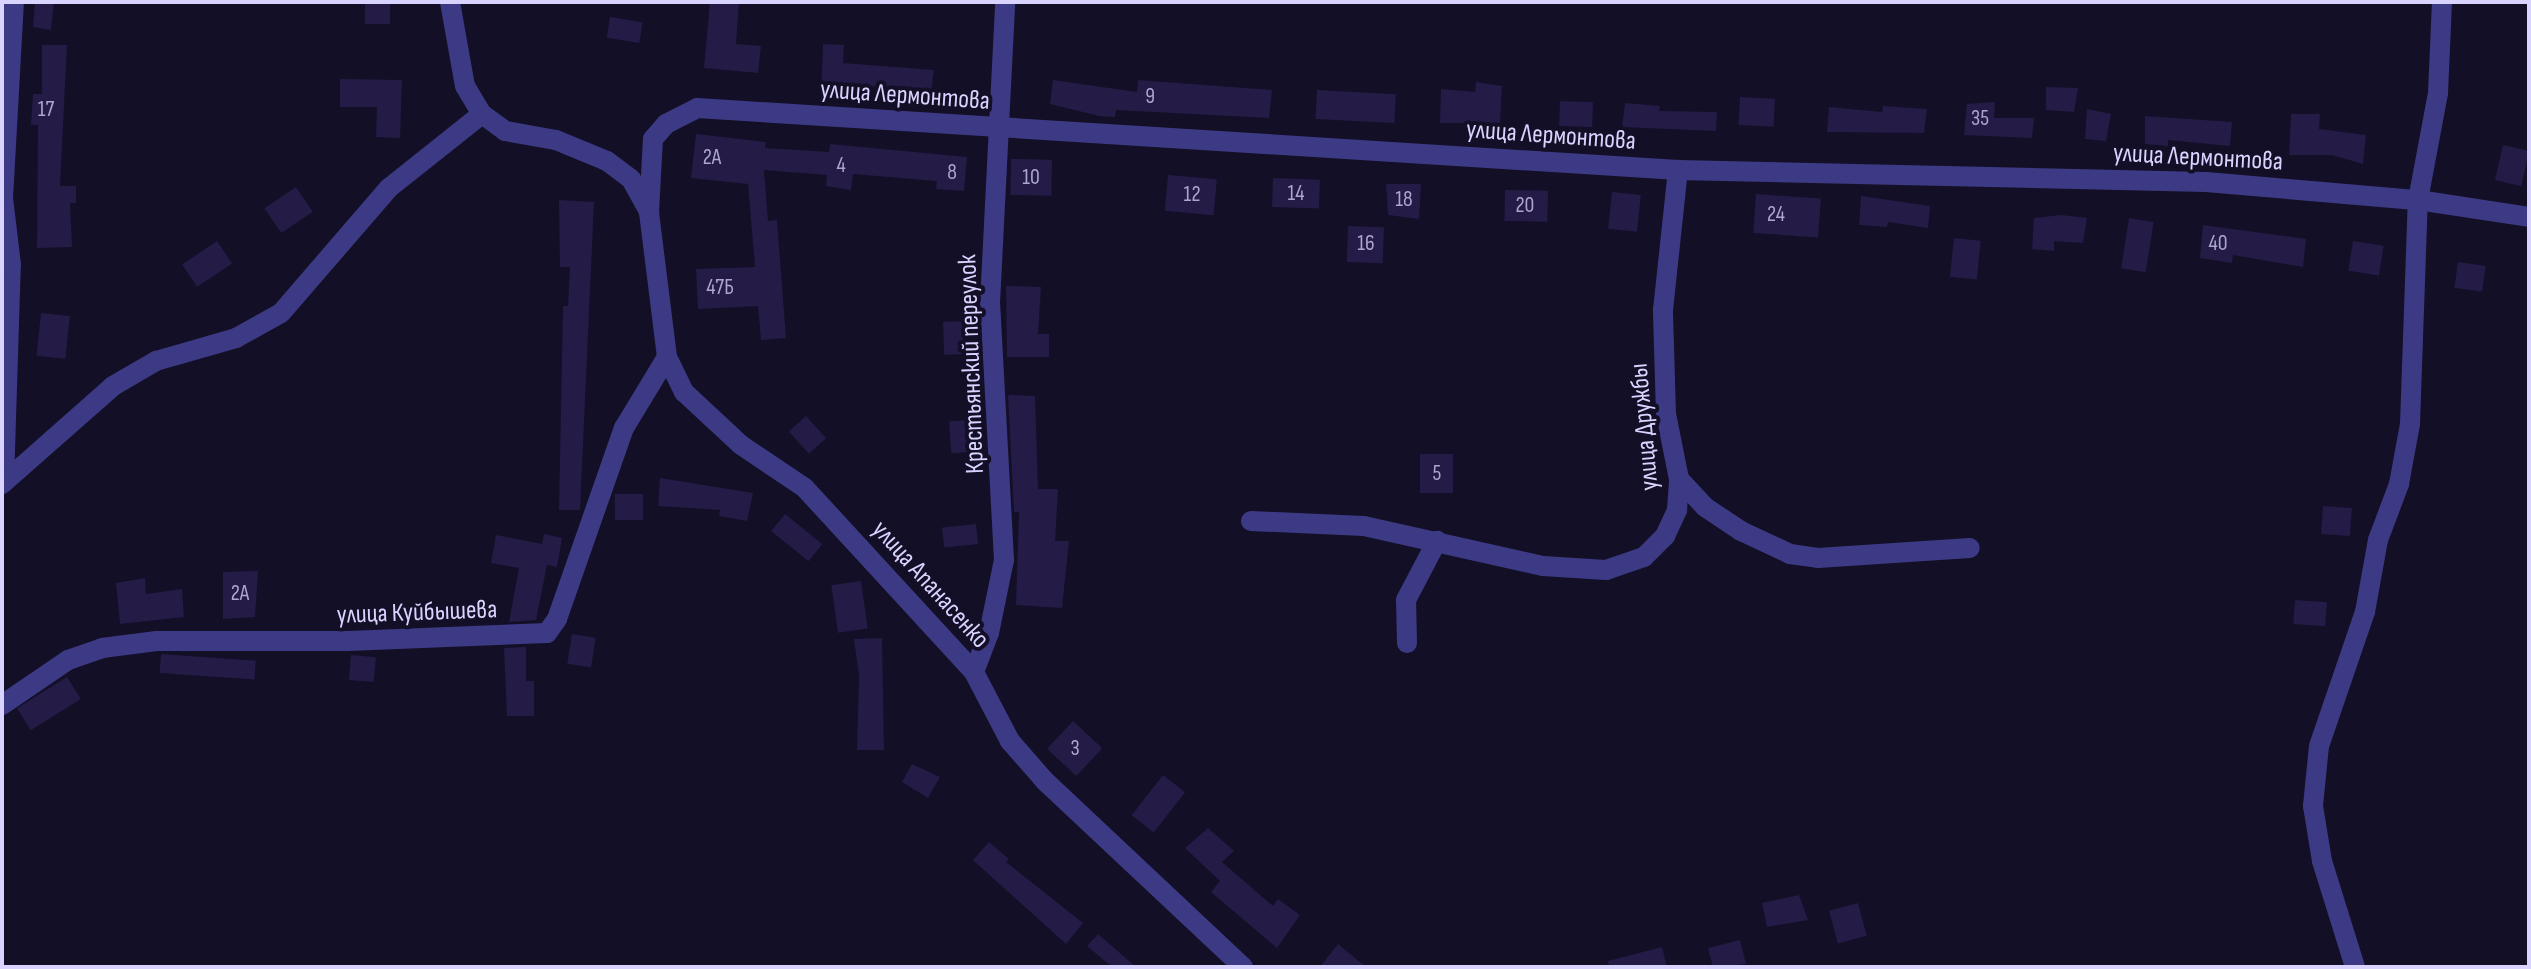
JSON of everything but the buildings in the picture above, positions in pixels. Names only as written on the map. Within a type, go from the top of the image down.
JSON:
[{"type":"street","points":[[3,483],[11,265],[3,198],[14,2]]},
{"type":"street","points":[[450,2],[465,86],[482,114],[505,131],[556,140],[607,161],[631,179],[649,212]]},
{"type":"street","name":"Крестьянский переулок","points":[[974,672],[989,633],[1004,560],[990,303],[1005,2]]},
{"type":"street","points":[[2355,967],[2322,861],[2313,806],[2319,746],[2365,612],[2378,540],[2399,484],[2410,424],[2418,200],[2438,93],[2442,2]]},
{"type":"street","name":"улица Лермонтова","points":[[649,212],[653,139],[666,124],[697,108],[1678,170],[2206,182],[2418,200],[2529,217]]},
{"type":"street","points":[[3,483],[113,386],[156,361],[236,338],[281,313],[389,188],[482,114]]},
{"type":"street","name":"улица Дружбы","points":[[1251,521],[1364,526],[1543,566],[1606,570],[1644,557],[1665,536],[1677,510],[1679,479],[1666,414],[1663,310],[1678,170]]},
{"type":"street","name":"улица Апанасенко","points":[[649,212],[667,357],[684,392],[702,411],[805,488],[974,672],[1010,741],[1044,780],[1243,967]]},
{"type":"street","name":"улица Куйбышева","points":[[2,705],[68,660],[143,642],[547,633],[557,619],[624,428],[667,357]]},
{"type":"street","points":[[1679,479],[1705,507],[1741,531],[1790,554],[1818,558],[1970,548]]},
{"type":"street","points":[[1407,643],[1406,600],[1437,541]]}]
